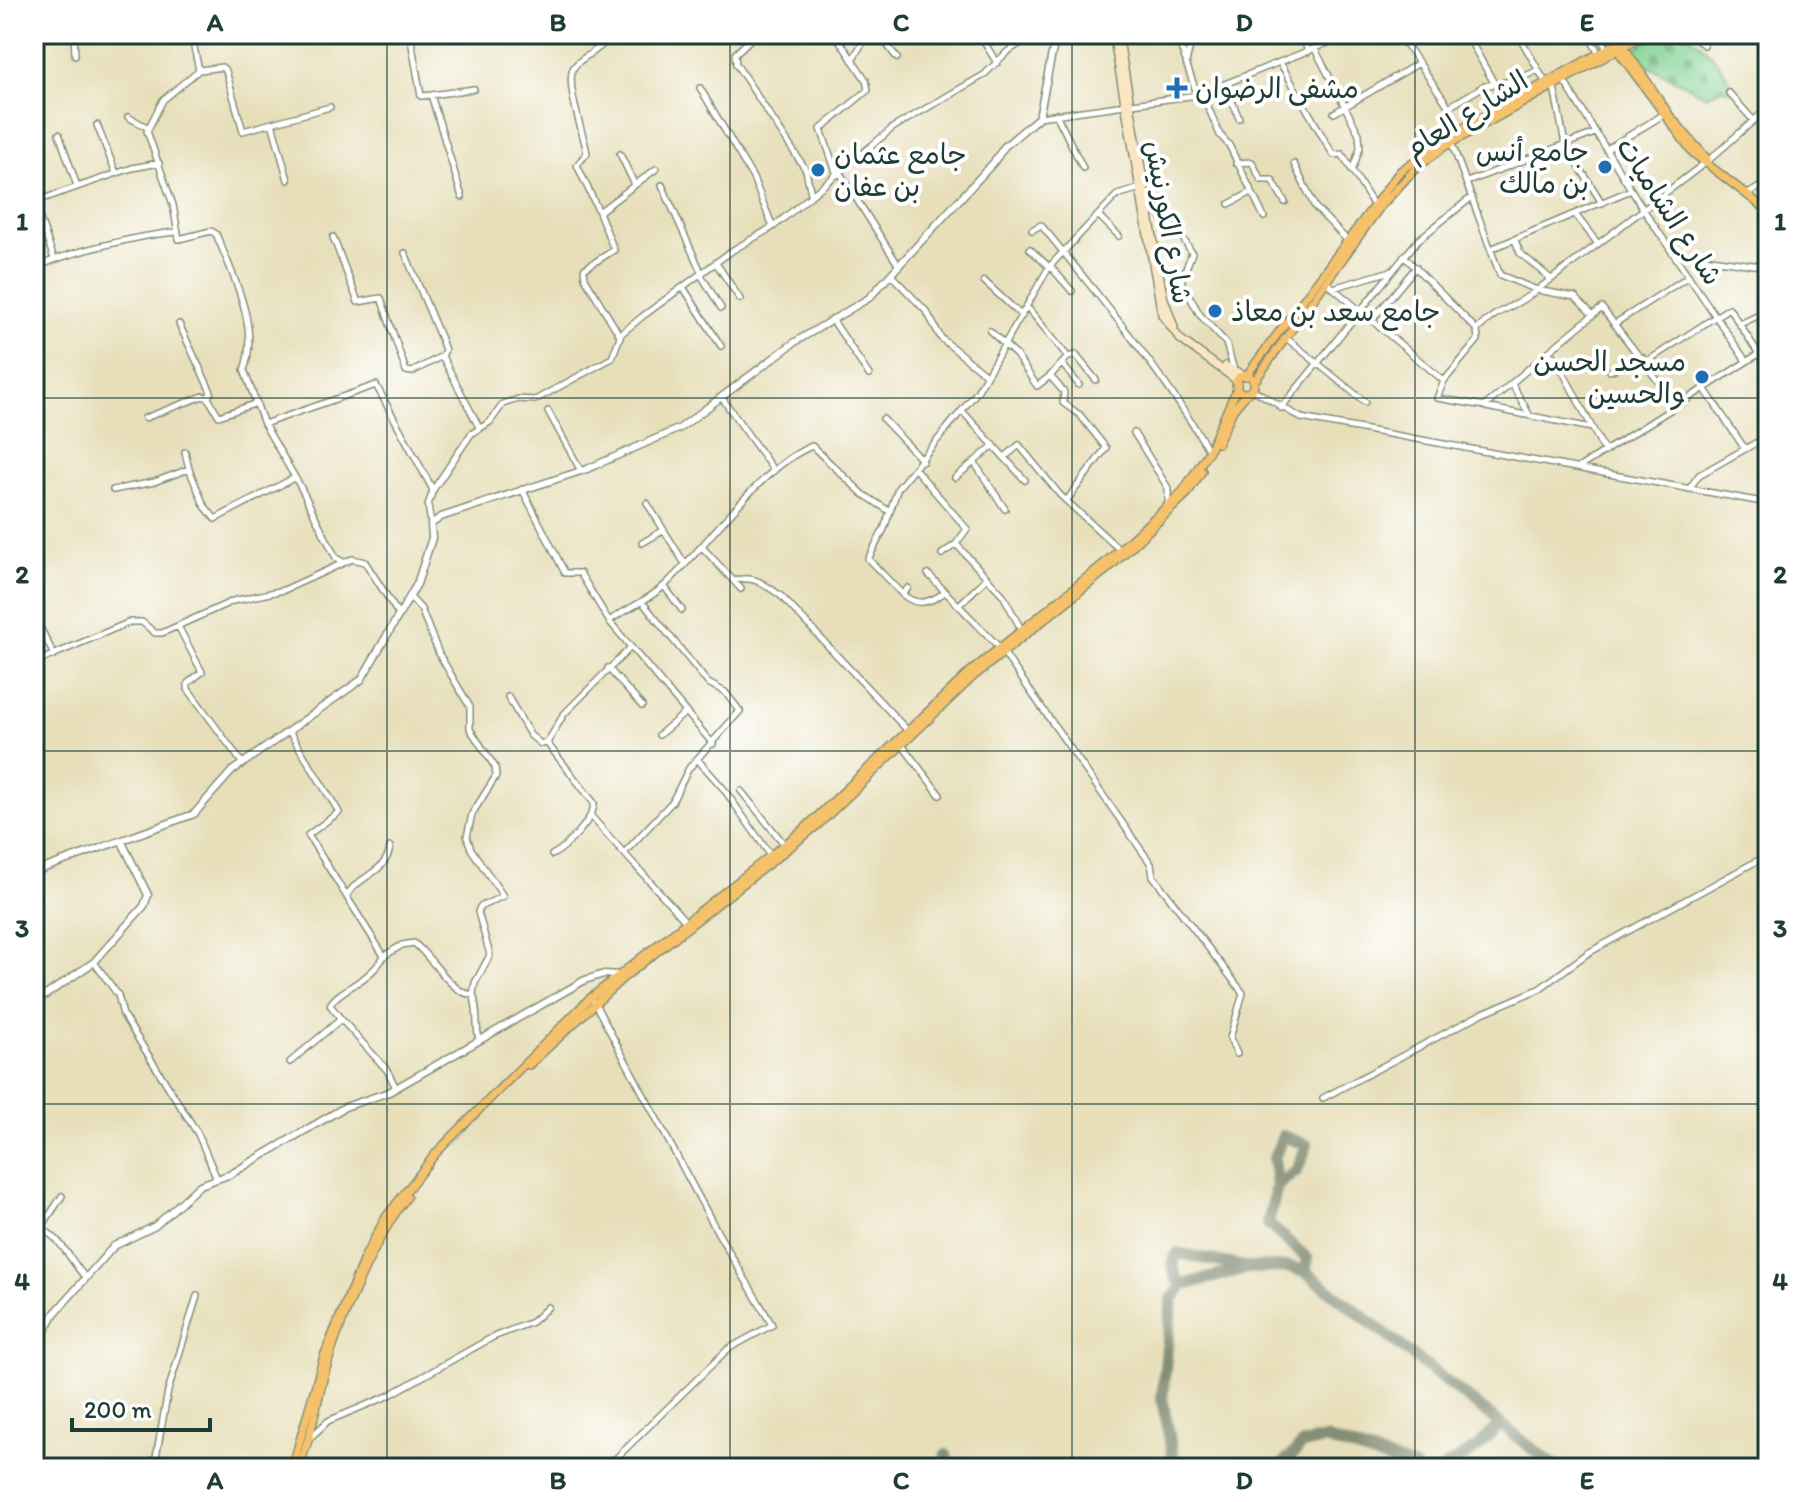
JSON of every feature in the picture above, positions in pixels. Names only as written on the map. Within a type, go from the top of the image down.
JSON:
[{"type":"main road","name":"شارع الكورنيش","points":[[1115,34],[1159,305],[1166,324],[1180,339],[1235,379],[1237,386]]},
{"type":"main road","name":"الشارع العام","points":[[1166,510],[1187,494],[1212,454],[1233,410],[1252,388],[1346,239],[1400,171],[1550,86],[1634,34]]},
{"type":"main road","name":"الشارع العام","points":[[1614,47],[1646,34]]},
{"type":"main road","points":[[1614,47],[1663,115],[1707,161],[1768,209]]},
{"type":"main road","points":[[1614,47],[1707,161],[1768,209]]},
{"type":"main road","name":"الشارع العام","points":[[1550,86],[1564,81],[1600,56]]},
{"type":"main road","name":"شارع الكورنيش","points":[[1127,103],[1150,207],[1163,296],[1171,323],[1182,335],[1245,376]]},
{"type":"main road","name":"الشارع العام","points":[[1237,386],[1330,285],[1397,187],[1450,140]]},
{"type":"main road","points":[[1245,376],[1252,388]]},
{"type":"main road","points":[[298,1468],[310,1439],[329,1360],[378,1240],[450,1145],[620,977],[806,831],[1021,629],[1110,567],[1183,491],[1209,451],[1237,386],[1252,388]]},
{"type":"main road","points":[[901,743],[908,732],[1001,650],[1166,510]]},
{"type":"main road","points":[[292,1468],[324,1356],[365,1256],[386,1217],[458,1130],[620,977],[685,921],[721,898],[806,831]]},
{"type":"street","points":[[74,34],[75,55]]},
{"type":"street","points":[[191,34],[199,70]]},
{"type":"street","points":[[410,34],[421,96],[474,89]]},
{"type":"street","points":[[603,34],[604,43],[576,64],[571,75],[577,119],[587,153],[577,165],[614,250],[584,269],[585,278],[621,336]]},
{"type":"street","points":[[756,34],[735,54],[736,64],[806,170],[811,194]]},
{"type":"street","points":[[835,34],[866,80],[868,90],[821,129],[838,174],[899,266]]},
{"type":"street","points":[[852,60],[868,34]]},
{"type":"street","points":[[879,34],[897,58]]},
{"type":"street","points":[[979,34],[997,63]]},
{"type":"street","points":[[34,872],[194,814],[243,764],[361,680],[410,597],[428,554],[431,524],[428,505],[433,490],[471,434],[490,422],[506,402],[535,400],[612,358],[621,336],[683,287],[773,227],[894,127],[984,75],[1035,34]]},
{"type":"street","points":[[1039,117],[1056,34]]},
{"type":"street","points":[[1176,34],[1200,94],[1264,217]]},
{"type":"street","points":[[1186,63],[1193,34]]},
{"type":"street","points":[[1302,34],[1308,52]]},
{"type":"street","points":[[431,524],[452,511],[581,471],[680,428],[745,377],[869,298],[892,276],[1004,147],[1039,117],[1200,94],[1350,34]]},
{"type":"street","points":[[1387,34],[1406,44]]},
{"type":"street","points":[[1403,34],[1406,44],[1449,107],[1450,140],[1500,275],[1537,290],[1575,297],[1593,315]]},
{"type":"street","points":[[1477,34],[1472,44],[1494,83]]},
{"type":"street","points":[[1518,34],[1550,86],[1565,144],[1602,203]]},
{"type":"street","points":[[1522,41],[1535,34]]},
{"type":"street","points":[[1588,34],[1600,56]]},
{"type":"street","points":[[1598,34],[1614,47]]},
{"type":"street","points":[[1687,34],[1704,45]]},
{"type":"street","points":[[1762,34],[1767,41]]},
{"type":"street","points":[[1594,45],[1614,47]]},
{"type":"street","points":[[1315,49],[1359,134],[1360,148],[1352,171]]},
{"type":"street","points":[[1334,113],[1419,63]]},
{"type":"street","points":[[1281,64],[1328,146],[1334,155],[1342,154],[1373,204]]},
{"type":"street","points":[[147,127],[171,91],[199,70],[222,67],[226,71],[243,131],[330,107]]},
{"type":"street","points":[[1449,107],[1494,83],[1517,80],[1538,70]]},
{"type":"street","name":"شارع الشاميات","points":[[1564,81],[1643,209],[1746,361]]},
{"type":"street","points":[[1225,85],[1239,118]]},
{"type":"street","points":[[700,88],[753,178],[773,227]]},
{"type":"street","points":[[1729,93],[1754,121]]},
{"type":"street","points":[[431,95],[462,197]]},
{"type":"street","points":[[1477,330],[1491,315],[1526,299],[1707,161],[1768,108]]},
{"type":"street","points":[[1056,114],[1083,168]]},
{"type":"street","points":[[1607,149],[1663,115]]},
{"type":"street","points":[[128,117],[147,127],[181,240],[211,231],[217,235],[247,316],[251,354],[244,368],[264,424],[336,558],[343,562]]},
{"type":"street","points":[[272,123],[288,180]]},
{"type":"street","points":[[97,125],[116,173]]},
{"type":"street","points":[[1467,182],[1595,133]]},
{"type":"street","points":[[59,134],[77,186]]},
{"type":"street","points":[[620,154],[634,183]]},
{"type":"street","points":[[1236,163],[1252,162],[1261,180],[1272,180],[1285,202]]},
{"type":"street","points":[[54,259],[34,202],[116,173],[159,163]]},
{"type":"street","points":[[1294,164],[1315,207],[1346,239]]},
{"type":"street","points":[[599,212],[656,169]]},
{"type":"street","points":[[1748,194],[1768,182]]},
{"type":"street","points":[[662,185],[702,274],[721,308]]},
{"type":"street","points":[[945,592],[923,603],[915,603],[868,559],[884,529],[898,488],[963,412],[1006,345],[1050,266],[1117,195],[1141,188]]},
{"type":"street","points":[[1491,249],[1631,190]]},
{"type":"street","points":[[1229,204],[1250,193]]},
{"type":"street","points":[[1281,408],[1404,256],[1433,224],[1472,197]]},
{"type":"street","points":[[1150,207],[1179,232],[1192,253],[1181,281],[1200,315],[1226,343],[1234,371]]},
{"type":"street","points":[[1575,214],[1598,244]]},
{"type":"street","points":[[1099,216],[1119,236]]},
{"type":"street","points":[[1032,230],[1041,225],[1063,251],[1157,369],[1209,451]]},
{"type":"street","points":[[34,269],[54,259],[148,233],[178,232]]},
{"type":"street","points":[[333,237],[358,302],[381,298],[406,371],[442,356],[445,350],[405,253]]},
{"type":"street","points":[[1515,240],[1520,253],[1551,279]]},
{"type":"street","points":[[1030,249],[1072,291]]},
{"type":"street","points":[[1674,254],[1768,267]]},
{"type":"street","points":[[1404,256],[1477,330],[1478,340],[1444,381],[1437,398],[1592,428]]},
{"type":"street","points":[[716,263],[740,299]]},
{"type":"street","points":[[1372,320],[1416,267]]},
{"type":"street","points":[[1330,285],[1392,271]]},
{"type":"street","points":[[892,276],[927,312],[941,338],[986,375]]},
{"type":"street","points":[[1614,324],[1689,276]]},
{"type":"street","points":[[984,281],[1022,316]]},
{"type":"street","points":[[1330,285],[1444,381]]},
{"type":"street","points":[[683,287],[721,346]]},
{"type":"street","points":[[1027,307],[1068,357]]},
{"type":"street","points":[[1485,406],[1602,308],[1677,406]]},
{"type":"street","points":[[1610,371],[1644,360],[1729,308],[1768,368]]},
{"type":"street","points":[[1739,324],[1768,311]]},
{"type":"street","points":[[832,319],[869,375]]},
{"type":"street","points":[[145,418],[208,398],[211,392],[179,324]]},
{"type":"street","points":[[990,331],[1006,345],[1037,386],[1063,365],[1068,357],[1076,355],[1096,380]]},
{"type":"street","points":[[1285,334],[1365,402]]},
{"type":"street","points":[[1577,468],[1768,348]]},
{"type":"street","points":[[1547,353],[1555,357],[1605,452]]},
{"type":"street","points":[[442,356],[480,429]]},
{"type":"street","points":[[1063,365],[1079,385]]},
{"type":"street","points":[[1050,376],[1064,392],[1063,403],[1056,409]]},
{"type":"street","points":[[1512,384],[1530,417]]},
{"type":"street","points":[[264,424],[376,385],[433,490]]},
{"type":"street","points":[[1252,388],[1301,418],[1768,503]]},
{"type":"street","points":[[1704,388],[1745,449]]},
{"type":"street","points":[[208,398],[219,416],[257,403]]},
{"type":"street","points":[[722,398],[774,471]]},
{"type":"street","points":[[1063,403],[1080,415],[1106,448],[1067,500]]},
{"type":"street","points":[[548,411],[581,471]]},
{"type":"street","points":[[963,412],[1025,480]]},
{"type":"street","points":[[883,419],[923,461]]},
{"type":"street","points":[[1134,433],[1168,488],[1166,510]]},
{"type":"street","points":[[1689,489],[1699,475],[1768,436]]},
{"type":"street","points":[[955,478],[994,445]]},
{"type":"street","points":[[1005,457],[1019,445],[1067,500],[1120,550]]},
{"type":"street","points":[[609,621],[643,603],[664,586],[774,471],[798,451],[812,446],[863,494],[889,511]]},
{"type":"street","points":[[185,452],[204,505],[215,519],[294,478]]},
{"type":"street","points":[[974,462],[1005,509]]},
{"type":"street","points":[[113,490],[154,482],[189,469]]},
{"type":"street","points":[[915,469],[967,529],[956,544],[942,554]]},
{"type":"street","points":[[522,489],[565,573],[580,573],[609,621],[713,744]]},
{"type":"street","points":[[647,503],[685,564]]},
{"type":"street","points":[[642,543],[664,530]]},
{"type":"street","points":[[956,544],[1008,601],[1021,629]]},
{"type":"street","points":[[702,547],[741,589]]},
{"type":"street","points":[[34,663],[130,622],[142,622],[155,633],[178,626],[233,601],[284,590],[355,558],[365,562],[399,615]]},
{"type":"street","points":[[928,574],[1001,650],[1151,864],[1153,876],[1243,993],[1230,1038],[1237,1054]]},
{"type":"street","points":[[734,581],[746,577],[756,579],[781,596],[908,732]]},
{"type":"street","points":[[959,605],[986,579]]},
{"type":"street","points":[[664,586],[682,610]]},
{"type":"street","points":[[902,594],[908,588]]},
{"type":"street","points":[[410,597],[421,609],[439,654],[470,707],[470,729],[495,767],[496,776],[472,814],[467,837],[471,849],[503,896],[480,907],[478,912],[490,955],[475,983],[473,994],[480,1015],[477,1029],[479,1040]]},
{"type":"street","points":[[626,851],[672,802],[683,777],[740,713],[740,708],[725,692],[708,683],[643,603]]},
{"type":"street","points":[[34,615],[54,655]]},
{"type":"street","points":[[178,626],[202,672],[188,683],[188,689],[243,764]]},
{"type":"street","points":[[547,743],[564,714],[630,648]]},
{"type":"street","points":[[608,668],[642,706]]},
{"type":"street","points":[[508,697],[530,735],[541,744],[547,743]]},
{"type":"street","points":[[659,735],[685,713]]},
{"type":"street","points":[[290,733],[339,810],[338,814],[308,835],[384,956]]},
{"type":"street","points":[[547,743],[594,803],[591,816],[567,845],[552,855]]},
{"type":"street","points":[[901,743],[940,795]]},
{"type":"street","points":[[697,759],[723,788],[771,856]]},
{"type":"street","points":[[741,791],[785,845]]},
{"type":"street","points":[[591,816],[626,851],[649,885],[685,921]]},
{"type":"street","points":[[34,1003],[94,962],[144,906],[148,895],[122,842]]},
{"type":"street","points":[[347,895],[361,880],[380,869],[390,847]]},
{"type":"street","points":[[1323,1098],[1483,1013],[1539,989],[1588,953],[1768,855]]},
{"type":"street","points":[[396,1088],[387,1070],[330,1005],[334,998],[366,980],[384,956],[402,945],[414,943],[454,988],[466,995],[473,994]]},
{"type":"street","points":[[94,962],[118,995],[123,1015],[198,1134],[217,1179]]},
{"type":"street","points":[[34,1350],[55,1313],[114,1246],[155,1226],[200,1185],[231,1174],[345,1107],[396,1088],[591,977],[620,977]]},
{"type":"street","points":[[594,1002],[718,1233],[772,1325],[728,1349],[606,1468]]},
{"type":"street","points":[[290,1062],[341,1019]]},
{"type":"street","points":[[62,1196],[37,1228],[86,1278]]},
{"type":"street","points":[[154,1468],[168,1391],[197,1296]]},
{"type":"street","points":[[310,1439],[328,1421],[388,1396],[493,1337],[532,1322],[548,1307]]},
{"type":"green space","points":[[1662,34],[1682,34],[1698,42],[1720,66],[1732,91],[1721,89],[1706,96],[1644,64],[1633,49]]},
{"type":"taxiway","points":[[1283,1136],[1307,1145],[1297,1170],[1277,1186],[1274,1158],[1283,1136]]},
{"type":"taxiway","points":[[1277,1186],[1268,1224],[1307,1258],[1306,1272]]},
{"type":"taxiway","points":[[1183,1285],[1174,1270],[1178,1253],[1245,1267]]},
{"type":"taxiway","points":[[1175,1468],[1162,1398],[1172,1299],[1183,1285],[1248,1268],[1289,1267],[1306,1272],[1557,1468]]},
{"type":"taxiway","points":[[1444,1468],[1477,1448],[1500,1424]]},
{"type":"taxiway","points":[[1279,1468],[1303,1444],[1325,1439],[1415,1468]]},
{"type":"taxiway","points":[[946,1455],[949,1468]]},
{"type":"place","name":"مشفى الرضوان","points":[[1177,88]]},
{"type":"place","name":"جامع أنس بن مالك","points":[[1605,167]]},
{"type":"place","name":"جامع عثمان بن عفان","points":[[818,170]]},
{"type":"place","name":"جامع سعد بن معاذ","points":[[1215,311]]},
{"type":"place","name":"مسجد الحسن والحسين","points":[[1702,377]]}]
